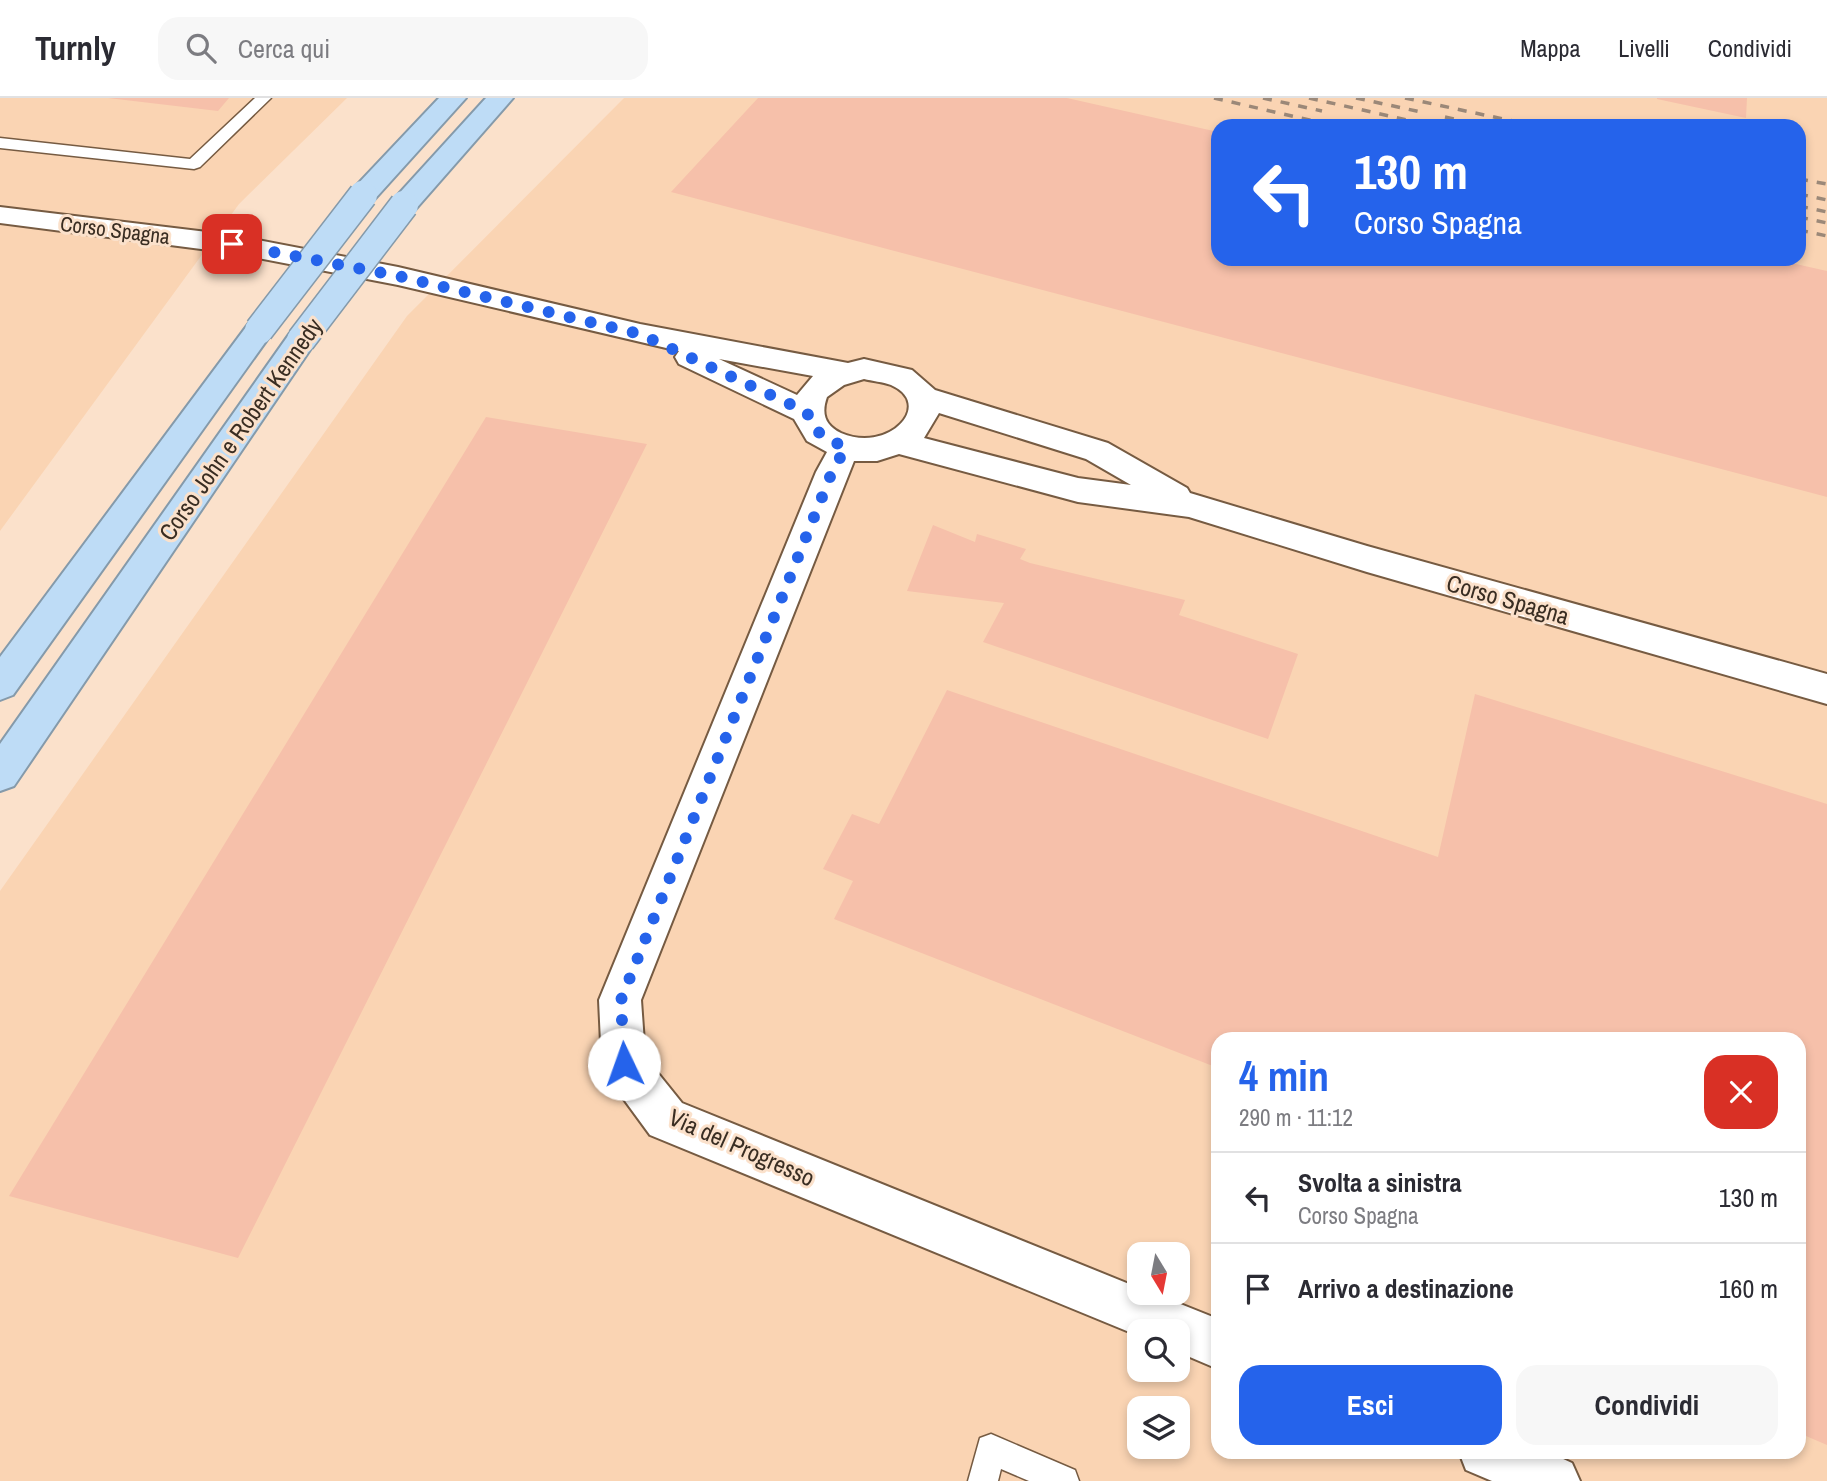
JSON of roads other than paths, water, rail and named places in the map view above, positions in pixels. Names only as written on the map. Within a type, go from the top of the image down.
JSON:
[{"type":"highway","name":"Corso John e Robert Kennedy","points":[[0,685],[259,330],[363,195],[453,98]]},
{"type":"highway","name":"Corso John e Robert Kennedy","points":[[0,775],[301,340],[404,205],[500,98]]},
{"type":"street","name":"Corso Spagna","points":[[0,215],[232,244],[398,276],[640,334],[845,372],[864,369],[892,373],[914,386],[923,397],[1097,451],[1189,505]]},
{"type":"street","name":"Corso Spagna","points":[[640,334],[807,412],[811,426],[822,437],[846,447],[880,449],[899,443],[1079,490],[1189,505],[1367,559],[1827,689]]},
{"type":"street","points":[[807,412],[810,399],[817,388],[830,378],[845,372]]},
{"type":"street","points":[[899,443],[913,434],[922,422],[925,410],[923,397]]},
{"type":"street","name":"Via del Progresso","points":[[846,447],[827,484],[621,1000],[624,1064],[666,1119],[1211,1341]]},
{"type":"street","points":[[1501,1459],[1554,1481]]},
{"type":"lane","points":[[0,143],[194,164],[264,98]]},
{"type":"lane","points":[[984,1481],[991,1449],[1064,1481]]},
{"type":"railway","points":[[1214,98],[1305,119]]},
{"type":"railway","points":[[1263,98],[1322,111]]},
{"type":"railway","points":[[1309,98],[1403,119]]},
{"type":"railway","points":[[1356,98],[1421,112]]},
{"type":"railway","points":[[1405,98],[1503,119]]},
{"type":"railway","points":[[1445,117],[1454,119]]},
{"type":"railway","points":[[1806,180],[1827,184]]},
{"type":"railway","points":[[1806,196],[1827,200]]},
{"type":"railway","points":[[1806,208],[1827,212]]},
{"type":"railway","points":[[1806,218],[1827,223]]},
{"type":"railway","points":[[1806,232],[1827,236]]}]
